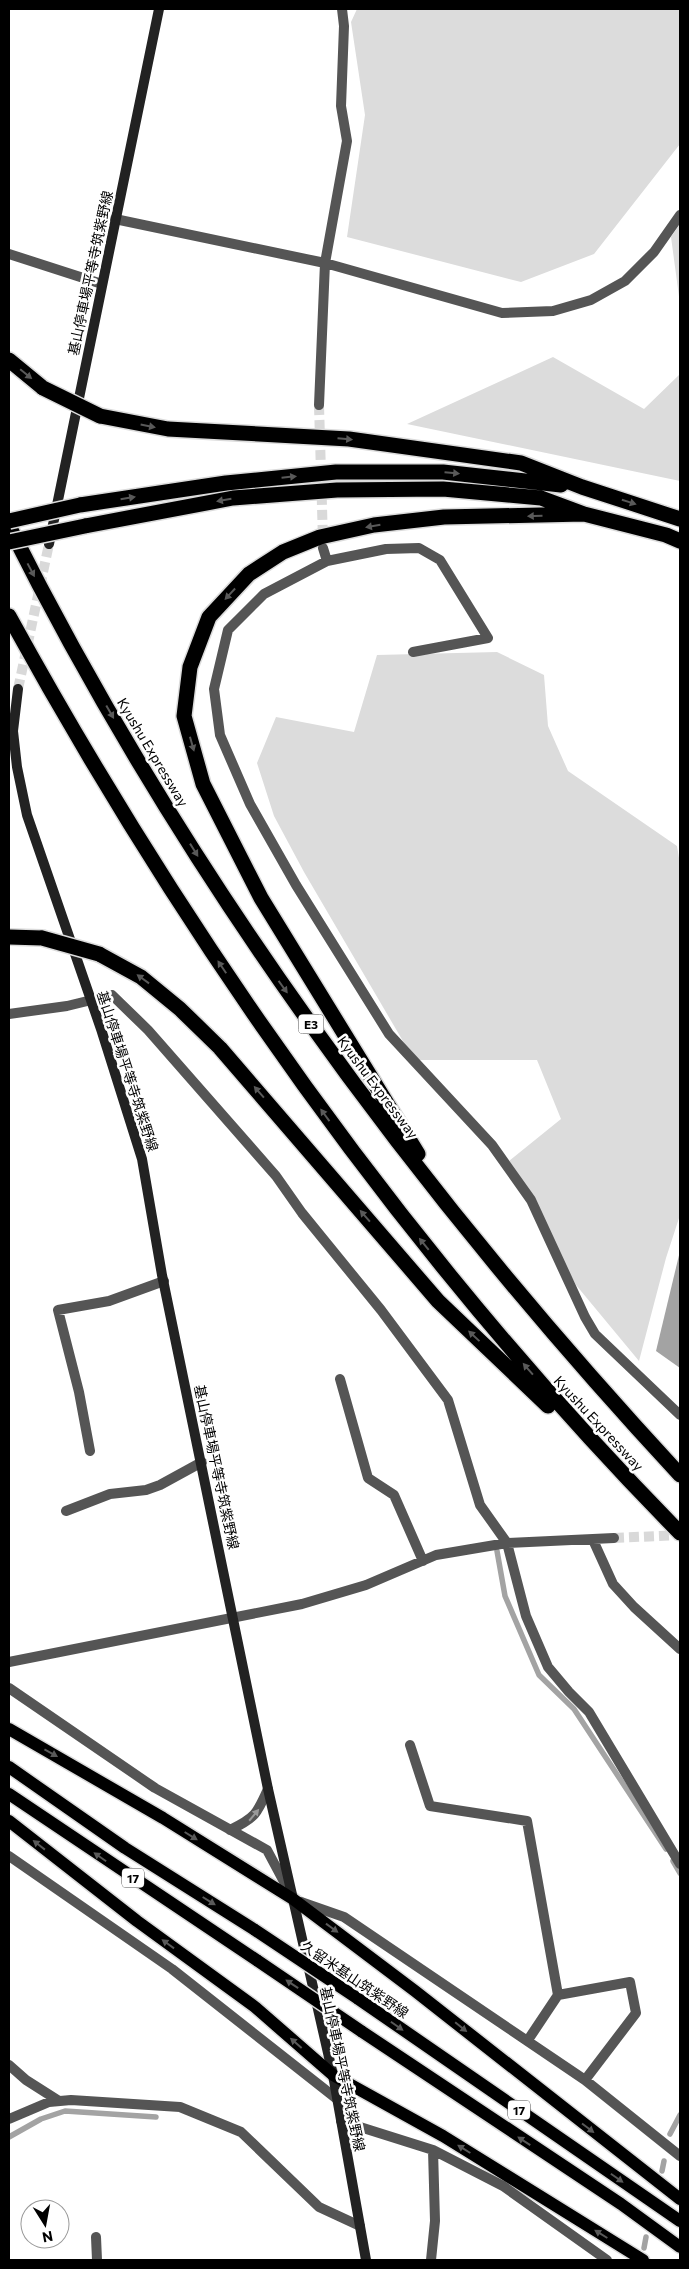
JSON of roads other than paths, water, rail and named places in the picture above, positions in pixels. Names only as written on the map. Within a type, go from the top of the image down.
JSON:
[{"type":"highway","points":[[9,360],[43,388],[100,416],[168,429],[349,439],[521,463],[582,487],[680,519]]},
{"type":"highway","points":[[9,521],[80,505],[226,483],[336,472],[443,472],[582,487]]},
{"type":"highway","points":[[9,542],[233,498],[337,490],[443,489],[541,498],[584,514],[666,535],[680,541]]},
{"type":"highway","points":[[458,1219],[261,898],[203,784],[184,716],[190,667],[209,617],[249,574],[283,552],[320,537],[374,525],[444,517],[584,514]]},
{"type":"highway","name":"Kyushu Expressway","points":[[9,526],[90,677],[147,776],[278,979],[363,1095],[458,1219],[576,1360],[680,1475]]},
{"type":"highway","name":"Kyushu Expressway","points":[[9,616],[116,804],[239,992],[330,1121],[416,1234],[479,1312],[541,1384],[680,1533]]},
{"type":"highway","points":[[9,937],[42,938],[99,954],[141,977],[180,1009],[220,1048],[438,1301],[650,1501]]},
{"type":"main road","name":"基山停車場平等寺筑紫野線","points":[[49,544],[159,9]]},
{"type":"main road","name":"基山停車場平等寺筑紫野線","points":[[18,689],[13,731],[17,767],[27,815],[91,1000],[142,1158],[164,1281],[268,1789],[333,2075],[366,2260]]},
{"type":"main road","points":[[9,1729],[163,1818],[293,1899],[416,1991],[680,2199]]},
{"type":"main road","name":"久留米基山筑紫野線","points":[[9,1767],[125,1848],[255,1930],[357,1998],[680,2221]]},
{"type":"main road","name":"17","points":[[9,1794],[621,2204],[680,2247]]},
{"type":"main road","points":[[9,1821],[137,1921],[255,2007],[333,2075],[443,2136],[643,2260]]},
{"type":"street","points":[[319,405],[325,262],[347,141],[341,106],[344,26],[342,9]]},
{"type":"street","points":[[115,219],[325,262],[502,313],[553,311],[591,300],[625,282],[654,252],[680,215]]},
{"type":"street","points":[[9,254],[102,284]]},
{"type":"street","points":[[323,548],[327,561]]},
{"type":"street","points":[[413,652],[488,638],[440,560],[419,548],[386,549],[327,561],[264,594],[228,630],[214,689],[220,735],[250,804],[296,885],[388,1034],[492,1144],[530,1200],[585,1317],[595,1334],[680,1415]]},
{"type":"street","points":[[9,1014],[67,1006],[112,996],[148,1030],[276,1176],[302,1213],[381,1310],[448,1400],[480,1504],[507,1543],[526,1616],[548,1667],[589,1712],[680,1864]]},
{"type":"street","points":[[90,1452],[79,1392],[58,1310],[109,1301],[164,1281]]},
{"type":"street","points":[[340,1379],[368,1478],[394,1495],[423,1561]]},
{"type":"street","points":[[66,1511],[110,1494],[146,1490],[160,1485],[202,1462]]},
{"type":"street","points":[[9,1662],[302,1604],[366,1585],[436,1555],[507,1543],[614,1538]]},
{"type":"street","points":[[593,1540],[612,1584],[680,1650]]},
{"type":"street","points":[[9,1688],[155,1788],[267,1850],[293,1899],[344,1917],[585,2080],[680,2156]]},
{"type":"street","points":[[410,1745],[430,1806],[474,1811],[527,1821],[558,1995],[528,2040]]},
{"type":"street","points":[[230,1830],[250,1821],[259,1810],[268,1789]]},
{"type":"street","points":[[9,1856],[172,1969],[337,2100]]},
{"type":"street","points":[[558,1995],[630,1982],[636,2013],[585,2080]]},
{"type":"street","points":[[9,2066],[26,2080],[59,2101]]},
{"type":"street","points":[[9,2118],[49,2102],[71,2100],[180,2107],[241,2132],[319,2207],[360,2226]]},
{"type":"street","points":[[341,2120],[433,2150],[503,2186],[608,2260]]},
{"type":"street","points":[[431,2260],[435,2221],[433,2150]]},
{"type":"street","points":[[96,2237],[97,2260]]},
{"type":"waterway","points":[[497,1551],[505,1596],[539,1675],[574,1709],[666,1849]]},
{"type":"waterway","points":[[673,1861],[680,1873]]},
{"type":"waterway","points":[[9,2137],[41,2119],[65,2111],[156,2117]]},
{"type":"waterway","points":[[670,2134],[680,2115]]},
{"type":"waterway","points":[[662,2171],[664,2161]]},
{"type":"waterway","points":[[644,2248],[646,2237]]},
{"type":"tunnel","points":[[319,405],[323,541]]},
{"type":"tunnel","points":[[18,689],[49,544]]},
{"type":"tunnel","points":[[614,1538],[680,1535]]}]
